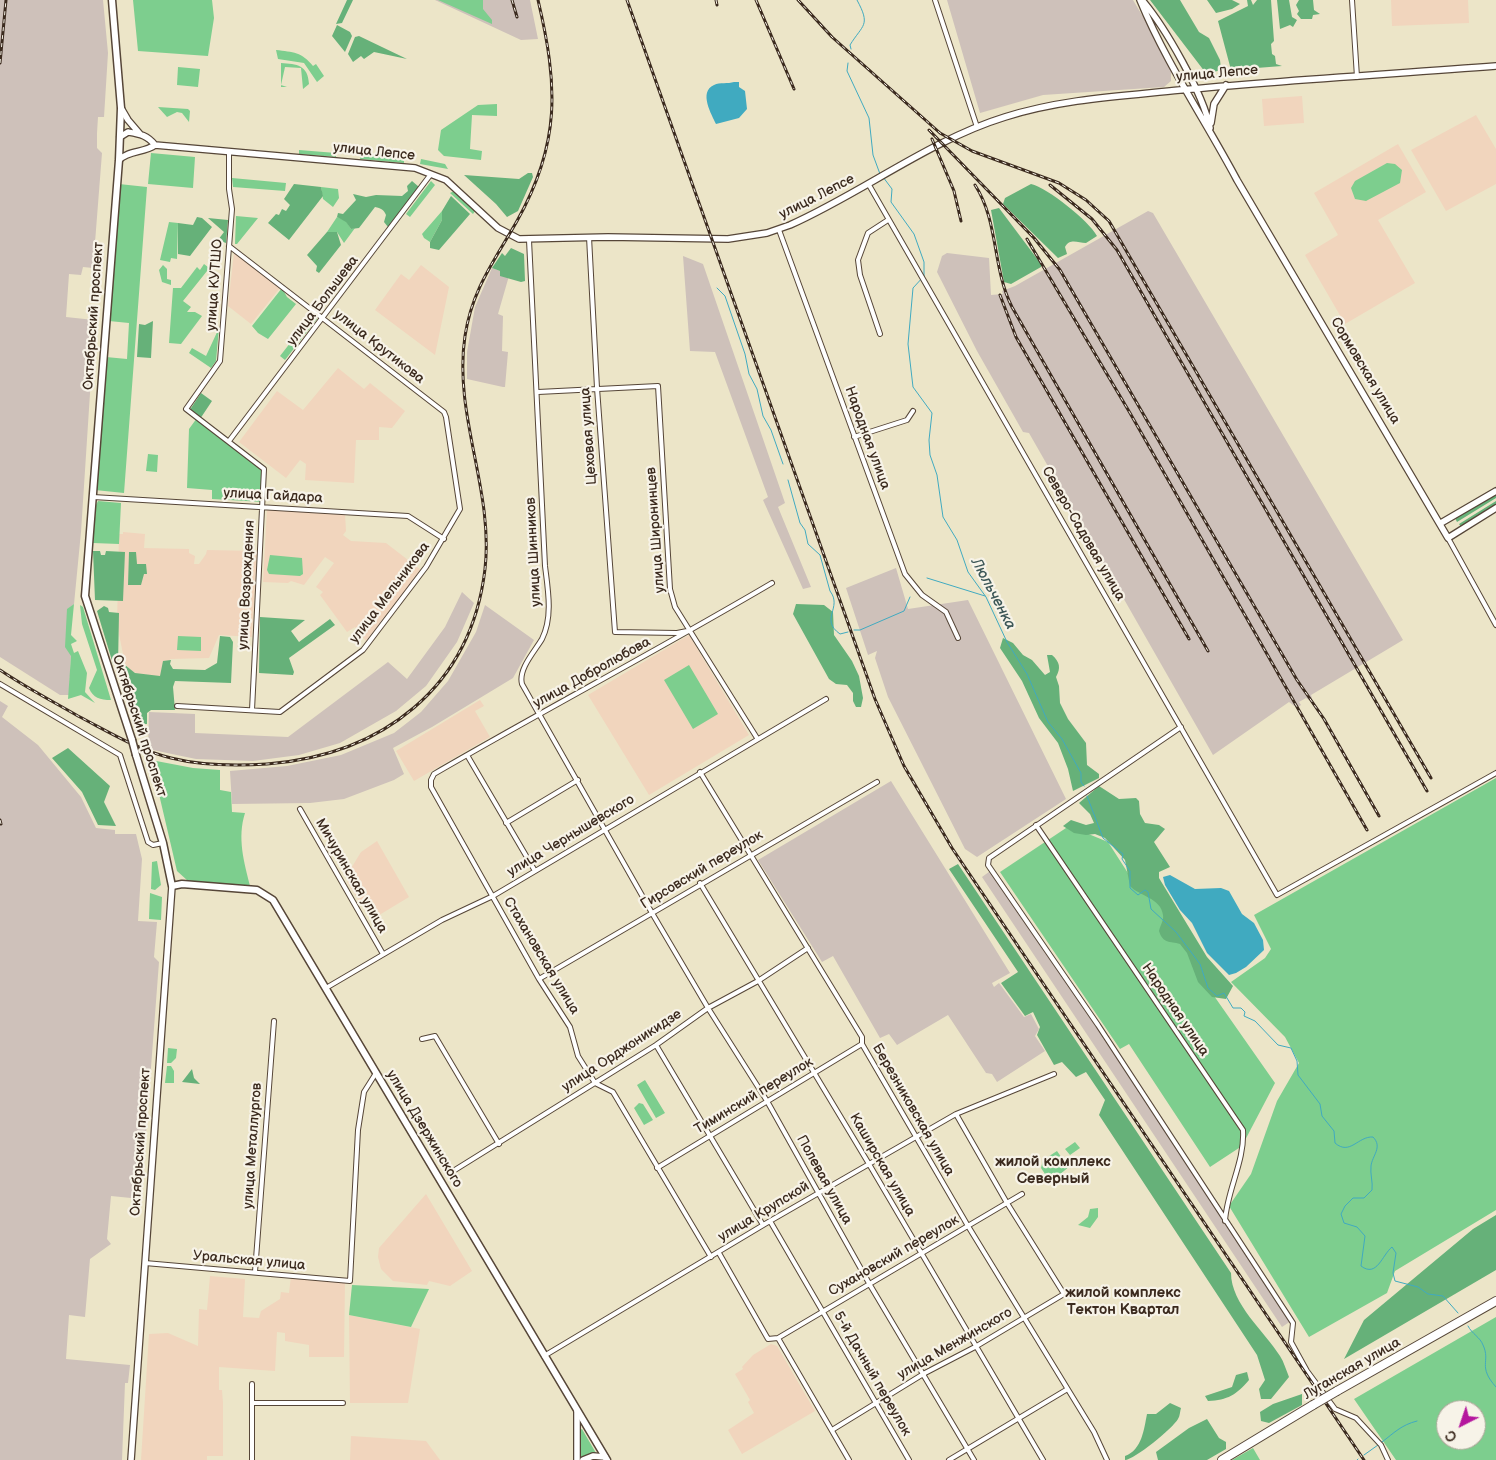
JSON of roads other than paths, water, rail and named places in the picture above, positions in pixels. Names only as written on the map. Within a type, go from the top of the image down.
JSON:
[{"type":"highway","name":"Луганская улица","points":[[1222,1460],[1337,1391],[1496,1301]]},
{"type":"main road","name":"Октябрьский проспект","points":[[112,0],[121,108],[120,139],[85,596],[132,740],[163,844],[172,886],[131,1460]]},
{"type":"main road","name":"Сормовская улица","points":[[1141,0],[1196,88],[1207,113],[1211,130]]},
{"type":"main road","name":"Сормовская улица","points":[[1141,0],[1185,90],[1211,130],[1237,180],[1441,523],[1448,538]]},
{"type":"main road","name":"улица Лепсе","points":[[119,160],[126,154],[141,151],[155,145],[415,168],[432,172],[446,180],[498,228],[512,237],[529,240],[589,237],[728,239],[748,237],[779,230],[977,127],[1006,116],[1076,101],[1196,88],[1496,66]]},
{"type":"main road","points":[[1211,130],[1214,104],[1226,85]]},
{"type":"main road","points":[[121,108],[140,134]]},
{"type":"main road","points":[[141,151],[126,149],[120,139],[128,132],[140,134],[150,139],[155,145]]},
{"type":"main road","points":[[1441,523],[1496,491]]},
{"type":"main road","points":[[1448,538],[1496,508]]},
{"type":"main road","name":"улица Дзержинского","points":[[172,886],[257,890],[273,900],[606,1458]]},
{"type":"main road","points":[[577,1411],[577,1460]]},
{"type":"main road","points":[[583,1460],[593,1456],[606,1458]]},
{"type":"street","points":[[935,0],[977,127]]},
{"type":"street","points":[[1352,0],[1357,77]]},
{"type":"street","name":"улица КУТШО","points":[[186,409],[220,361],[232,209],[228,183],[229,152]]},
{"type":"street","name":"улица Большева","points":[[229,442],[432,172]]},
{"type":"street","name":"Северо-Садовая улица","points":[[872,183],[888,220],[1277,895],[1496,773]]},
{"type":"street","points":[[880,334],[860,275],[858,260],[868,233],[888,220]]},
{"type":"street","name":"Народная улица","points":[[779,230],[905,574],[922,595],[946,612],[958,638]]},
{"type":"street","name":"Цеховая улица","points":[[589,237],[597,388],[615,632],[677,633],[692,630]]},
{"type":"street","name":"улица Шинников","points":[[529,240],[538,392],[545,566],[549,600],[548,624],[521,680],[652,913]]},
{"type":"street","name":"улица Крутикова","points":[[229,246],[444,412]]},
{"type":"street","name":"улица Широнинцев","points":[[597,388],[658,386],[670,589],[675,607],[692,630],[757,738]]},
{"type":"street","points":[[538,392],[597,388]]},
{"type":"street","name":"улица Возрождения","points":[[186,409],[264,469],[252,710]]},
{"type":"street","points":[[854,437],[908,420],[913,411]]},
{"type":"street","name":"улица Мельникова","points":[[177,706],[280,712],[363,650],[426,567],[460,509],[444,412]]},
{"type":"street","name":"улица Гайдара","points":[[93,497],[408,516],[444,539]]},
{"type":"street","name":"Сормовская улица","points":[[1448,538],[1496,625]]},
{"type":"street","name":"улица Добролюбова","points":[[431,787],[431,780],[434,774],[692,630],[772,583]]},
{"type":"street","points":[[0,684],[120,755],[148,842],[153,845],[163,844]]},
{"type":"street","name":"улица Чернышевского","points":[[326,988],[442,920],[492,896],[826,699]]},
{"type":"street","points":[[1181,727],[989,858],[988,866],[1098,1025],[1224,1221],[1293,1323],[1291,1342],[1306,1371],[1334,1409],[1356,1418],[1381,1445],[1388,1460]]},
{"type":"street","points":[[467,755],[535,871]]},
{"type":"street","name":"Березниковская улица","points":[[700,772],[862,1037],[862,1044],[1066,1390],[1094,1432],[1107,1460]]},
{"type":"street","points":[[506,823],[578,780]]},
{"type":"street","name":"Гирсовский переулок","points":[[539,979],[700,883],[877,782]]},
{"type":"street","name":"Стахановская улица","points":[[431,787],[539,979],[570,1027],[578,1056],[595,1083],[613,1092],[710,1257]]},
{"type":"street","name":"Мичуринская улица","points":[[300,809],[383,954]]},
{"type":"street","name":"Народная улица","points":[[1036,825],[1242,1130],[1243,1147],[1226,1206],[1224,1221]]},
{"type":"street","name":"Каширская улица","points":[[700,883],[869,1164],[1043,1460]]},
{"type":"street","name":"Полевая улица","points":[[652,913],[708,1008],[767,1101],[870,1285],[925,1374],[974,1460]]},
{"type":"street","name":"улица Орджоникидзе","points":[[450,1173],[656,1045],[708,1008],[758,981],[808,948]]},
{"type":"street","name":"улица Металлургов","points":[[255,1272],[274,1021]]},
{"type":"street","points":[[422,1039],[435,1036],[499,1144]]},
{"type":"street","name":"Тиминский переулок","points":[[657,1168],[862,1044]]},
{"type":"street","points":[[656,1045],[708,1136],[763,1225]]},
{"type":"street","name":"Уральская улица","points":[[145,1263],[350,1281],[358,1130],[364,1092],[376,1072]]},
{"type":"street","name":"улица Крупской","points":[[544,1356],[819,1192],[956,1114],[1054,1074]]},
{"type":"street","points":[[956,1114],[1007,1203]]},
{"type":"street","name":"Сухановский переулок","points":[[778,1338],[1022,1194]]},
{"type":"street","name":"улица Менжинского","points":[[832,1430],[1064,1294],[1007,1203]]},
{"type":"street","name":"5-й Дачный переулок","points":[[770,1221],[909,1460]]},
{"type":"street","points":[[718,1253],[768,1339],[778,1338],[849,1460]]},
{"type":"street","points":[[252,1384],[252,1460]]},
{"type":"street","points":[[948,1460],[1066,1390]]},
{"type":"street","points":[[252,1403],[343,1403]]},
{"type":"water","points":[[739,82],[739,87],[745,91],[747,109],[739,118],[716,124],[709,110],[707,93],[709,88],[714,85]]},
{"type":"water","points":[[1170,875],[1195,889],[1221,888],[1229,891],[1242,914],[1254,923],[1263,940],[1264,950],[1246,967],[1229,975],[1207,953],[1192,923],[1180,910],[1165,885],[1163,877]]},
{"type":"waterway","points":[[851,49],[850,45],[864,24],[864,15],[857,0]]},
{"type":"waterway","points":[[848,63],[847,71],[869,118],[873,155],[880,174]]},
{"type":"waterway","name":"Люльченка","points":[[883,177],[892,189],[891,202],[914,234],[924,262],[924,276],[913,288],[908,344],[913,387],[932,413],[929,440],[930,455],[937,475],[943,517],[957,540],[968,572],[986,597],[1007,642],[1027,674],[1048,722],[1062,739],[1081,773],[1081,782],[1084,786]]},
{"type":"waterway","points":[[717,288],[725,296],[745,354],[749,374],[757,389],[763,416],[771,430],[783,464]]},
{"type":"waterway","points":[[788,480],[808,544],[820,555],[833,597],[831,623],[840,634],[848,632]]},
{"type":"waterway","points":[[927,578],[985,596]]},
{"type":"waterway","points":[[854,630],[860,630],[904,611],[910,597]]},
{"type":"waterway","name":"Люльченка","points":[[1087,796],[1103,838],[1123,854],[1122,859],[1130,871],[1130,888],[1138,895],[1145,890],[1148,892],[1151,909],[1176,932],[1200,964],[1208,988],[1217,996],[1224,993],[1233,1008],[1241,1008],[1245,1012],[1244,1016],[1255,1021],[1278,1045],[1291,1048],[1297,1061],[1298,1075],[1320,1104],[1322,1116],[1334,1131],[1335,1143],[1340,1146],[1350,1147],[1363,1139],[1373,1137],[1376,1141],[1377,1148],[1371,1166],[1372,1190],[1364,1198],[1353,1198],[1345,1206],[1341,1214],[1344,1223],[1357,1227],[1365,1236],[1361,1266],[1367,1269],[1375,1267],[1392,1247],[1396,1253],[1393,1273],[1395,1281],[1418,1287],[1428,1294],[1443,1296],[1458,1313]]},
{"type":"waterway","name":"Люльченка","points":[[1468,1326],[1483,1345],[1487,1374],[1496,1387]]},
{"type":"waterway","points":[[1382,1442],[1402,1427],[1417,1421]]},
{"type":"waterway","points":[[1364,1455],[1378,1445]]},
{"type":"railway","points":[[0,63],[6,0]]},
{"type":"railway","points":[[512,0],[517,17]]},
{"type":"railway","points":[[0,670],[78,716],[124,740],[159,755],[183,761],[231,765],[267,764],[309,758],[348,746],[383,730],[414,708],[440,681],[461,648],[476,611],[485,569],[484,510],[464,395],[463,365],[468,319],[485,276],[531,193],[542,166],[552,113],[549,59],[538,0]]},
{"type":"railway","points":[[627,0],[875,699],[904,766],[952,848],[1364,1460]]},
{"type":"railway","points":[[716,0],[717,5]]},
{"type":"railway","points":[[756,0],[794,89]]},
{"type":"railway","points":[[798,0],[832,37],[940,133],[972,151],[1059,183],[1086,200],[1109,221],[1431,778]]},
{"type":"railway","points":[[929,130],[1034,238],[1060,270],[1297,680],[1324,719],[1379,816]]},
{"type":"railway","points":[[932,139],[954,191],[961,221]]},
{"type":"railway","points":[[975,185],[983,199],[988,214],[1001,277],[1012,307],[1208,651]]},
{"type":"railway","points":[[1050,185],[1092,219],[1117,250],[1427,791]]},
{"type":"railway","points":[[1027,239],[1130,413],[1367,830]]},
{"type":"railway","points":[[1000,295],[1016,337],[1189,639]]},
{"type":"railway","points":[[0,820],[1,824]]},
{"type":"district","name":"жилой комплекс Северный","points":[[1053,1170]]},
{"type":"district","name":"жилой комплекс Тектон Квартал","points":[[1123,1302]]}]
